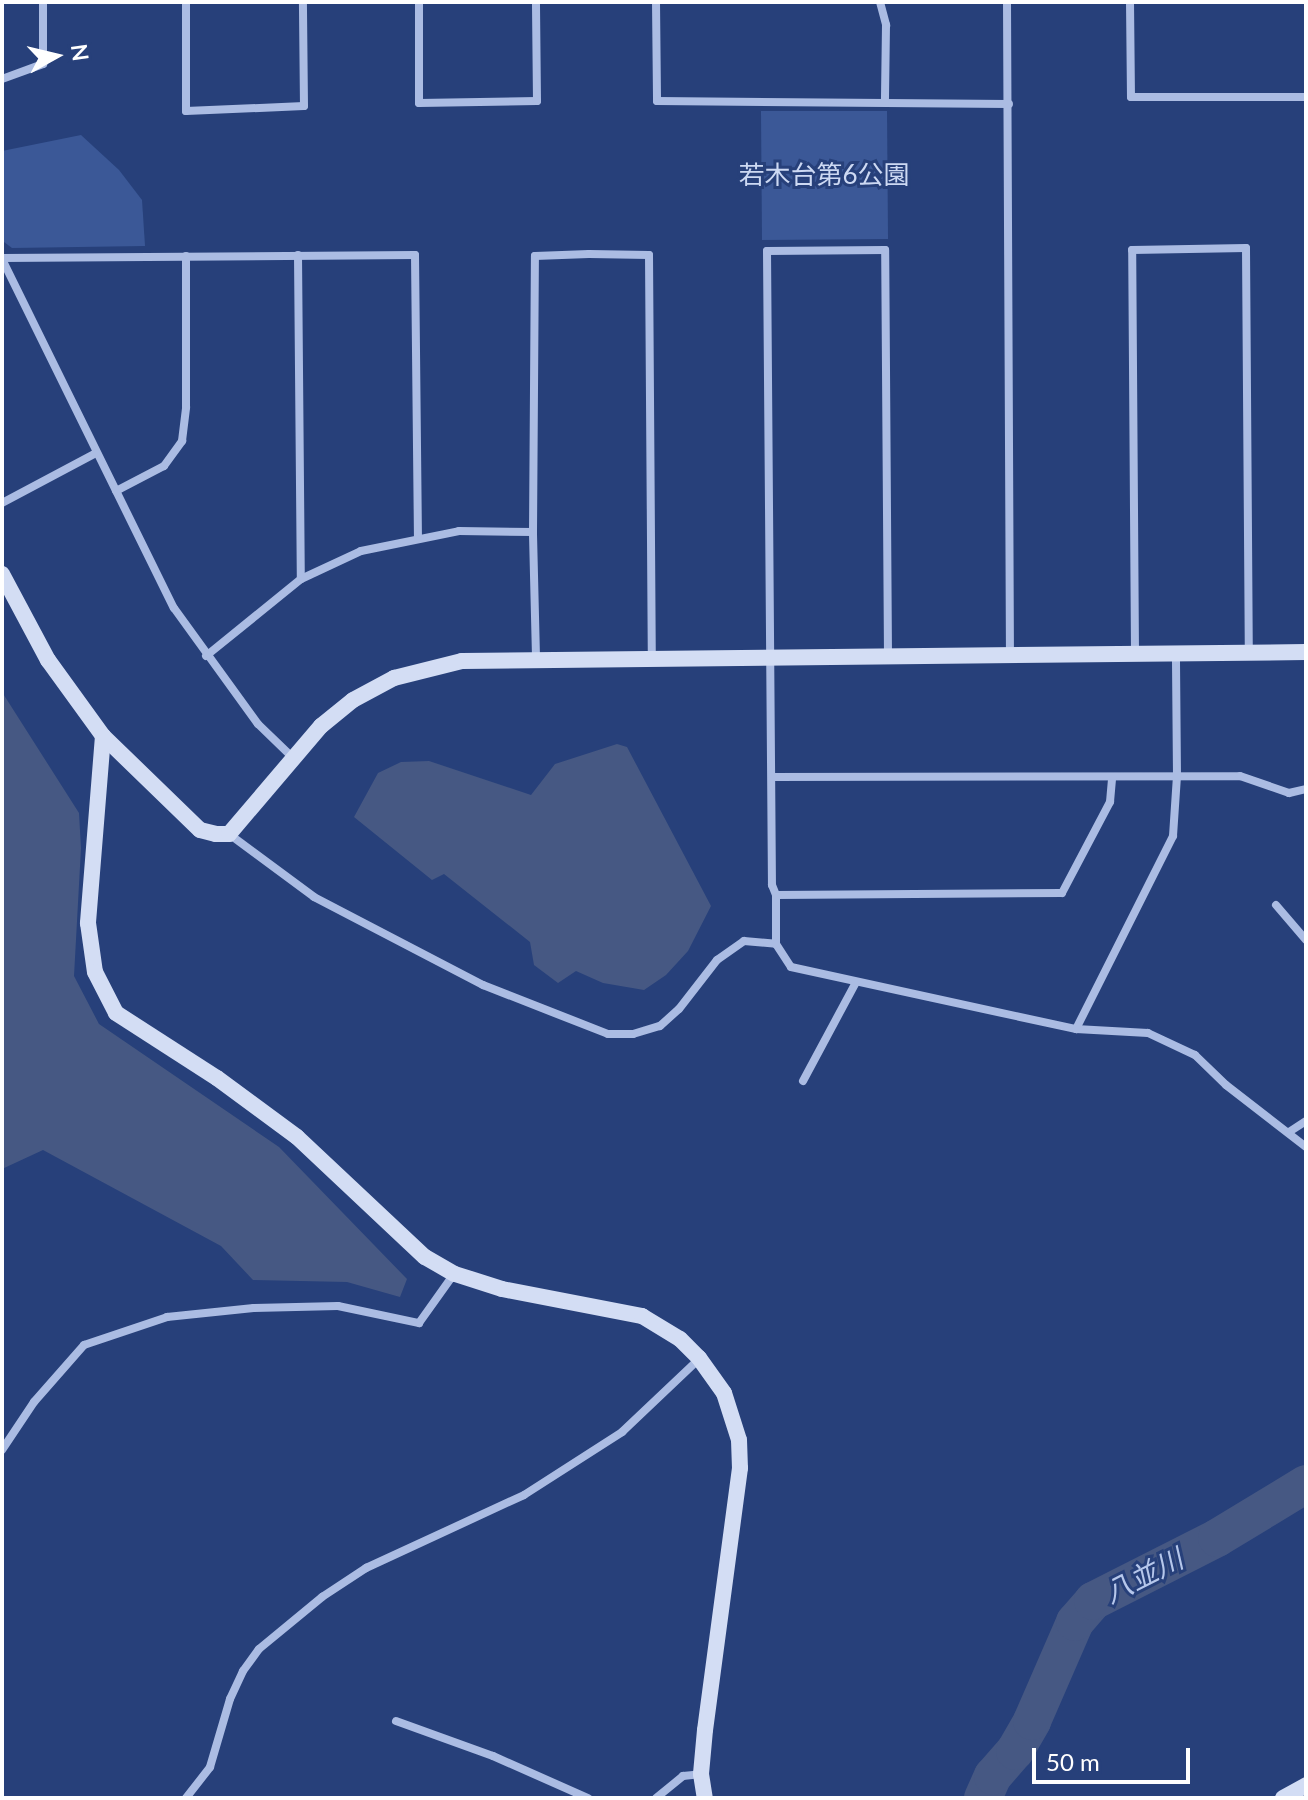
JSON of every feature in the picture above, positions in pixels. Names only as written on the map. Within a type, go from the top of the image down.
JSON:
[{"type":"street","points":[[2,79],[43,64],[43,2]]},
{"type":"street","points":[[186,2],[186,111],[304,106],[303,2]]},
{"type":"street","points":[[419,2],[419,103],[537,101],[536,2]]},
{"type":"street","points":[[656,2],[657,101],[1009,104]]},
{"type":"street","points":[[880,2],[886,25],[885,101]]},
{"type":"street","points":[[1007,2],[1010,654]]},
{"type":"street","points":[[1130,2],[1131,97],[1306,97]]},
{"type":"street","points":[[1135,653],[1132,250],[1246,248],[1249,653]]},
{"type":"street","points":[[888,656],[885,250],[767,251],[772,885],[776,895],[776,944],[791,967],[1076,1029],[1148,1033],[1195,1055],[1226,1085],[1306,1147]]},
{"type":"street","points":[[298,255],[301,579]]},
{"type":"street","points":[[292,757],[258,724],[174,608],[2,258],[415,255],[418,537]]},
{"type":"street","points":[[536,657],[533,532],[535,256],[649,255],[652,656]]},
{"type":"street","points":[[116,491],[164,466],[182,441],[186,407],[186,256]]},
{"type":"street","points":[[2,503],[96,453]]},
{"type":"street","points":[[206,656],[301,579],[361,551],[459,531],[533,532]]},
{"type":"street","points":[[4,584],[48,660],[103,736],[200,830],[229,834],[328,905],[483,985],[608,1034],[633,1034],[660,1026],[679,1009],[717,960],[744,941],[776,944]]},
{"type":"street","points":[[229,834],[292,757],[321,726],[353,700],[394,678],[462,661],[536,657],[1306,652]]},
{"type":"street","points":[[1076,1029],[1173,836],[1177,776],[1176,653]]},
{"type":"street","points":[[103,736],[88,923],[95,972],[116,1013],[217,1078],[297,1137],[425,1257],[455,1274],[502,1289],[642,1316],[680,1339],[699,1358],[724,1393],[734,1417],[740,1468],[701,1774],[705,1798]]},
{"type":"street","points":[[772,777],[1240,776],[1289,793],[1306,789]]},
{"type":"street","points":[[776,895],[1062,893],[1110,802],[1112,777]]},
{"type":"street","points":[[1276,905],[1306,940]]},
{"type":"street","points":[[803,1081],[856,982]]},
{"type":"street","points":[[1289,1132],[1306,1121]]},
{"type":"street","points":[[2,1450],[34,1402],[84,1345],[167,1317],[254,1308],[338,1306],[419,1323],[455,1274]]},
{"type":"street","points":[[186,1798],[210,1767],[230,1699],[243,1671],[259,1649],[322,1597],[366,1568],[524,1495],[622,1432],[699,1358]]},
{"type":"street","points":[[396,1721],[493,1756],[588,1798]]},
{"type":"street","points":[[656,1798],[683,1776],[701,1774]]},
{"type":"street","points":[[1283,1798],[1306,1785]]},
{"type":"green space","name":"若木台第6公園","points":[[761,111],[887,111],[888,239],[762,240]]},
{"type":"green space","points":[[81,135],[119,170],[142,200],[145,246],[12,248],[4,242],[2,151]]},
{"type":"shaded area","points":[[2,692],[79,813],[81,848],[74,976],[99,1024],[279,1147],[407,1279],[400,1297],[347,1282],[253,1280],[221,1246],[43,1150],[2,1169]]},
{"type":"shaded area","points":[[617,744],[627,747],[711,906],[688,951],[666,975],[644,990],[603,983],[576,971],[558,983],[534,965],[530,942],[444,874],[432,880],[354,817],[378,773],[401,762],[429,761],[531,795],[555,764]]},
{"type":"waterway","name":"八並川","points":[[983,1798],[993,1776],[1015,1751],[1032,1721],[1075,1622],[1093,1601],[1217,1538],[1306,1484]]}]
